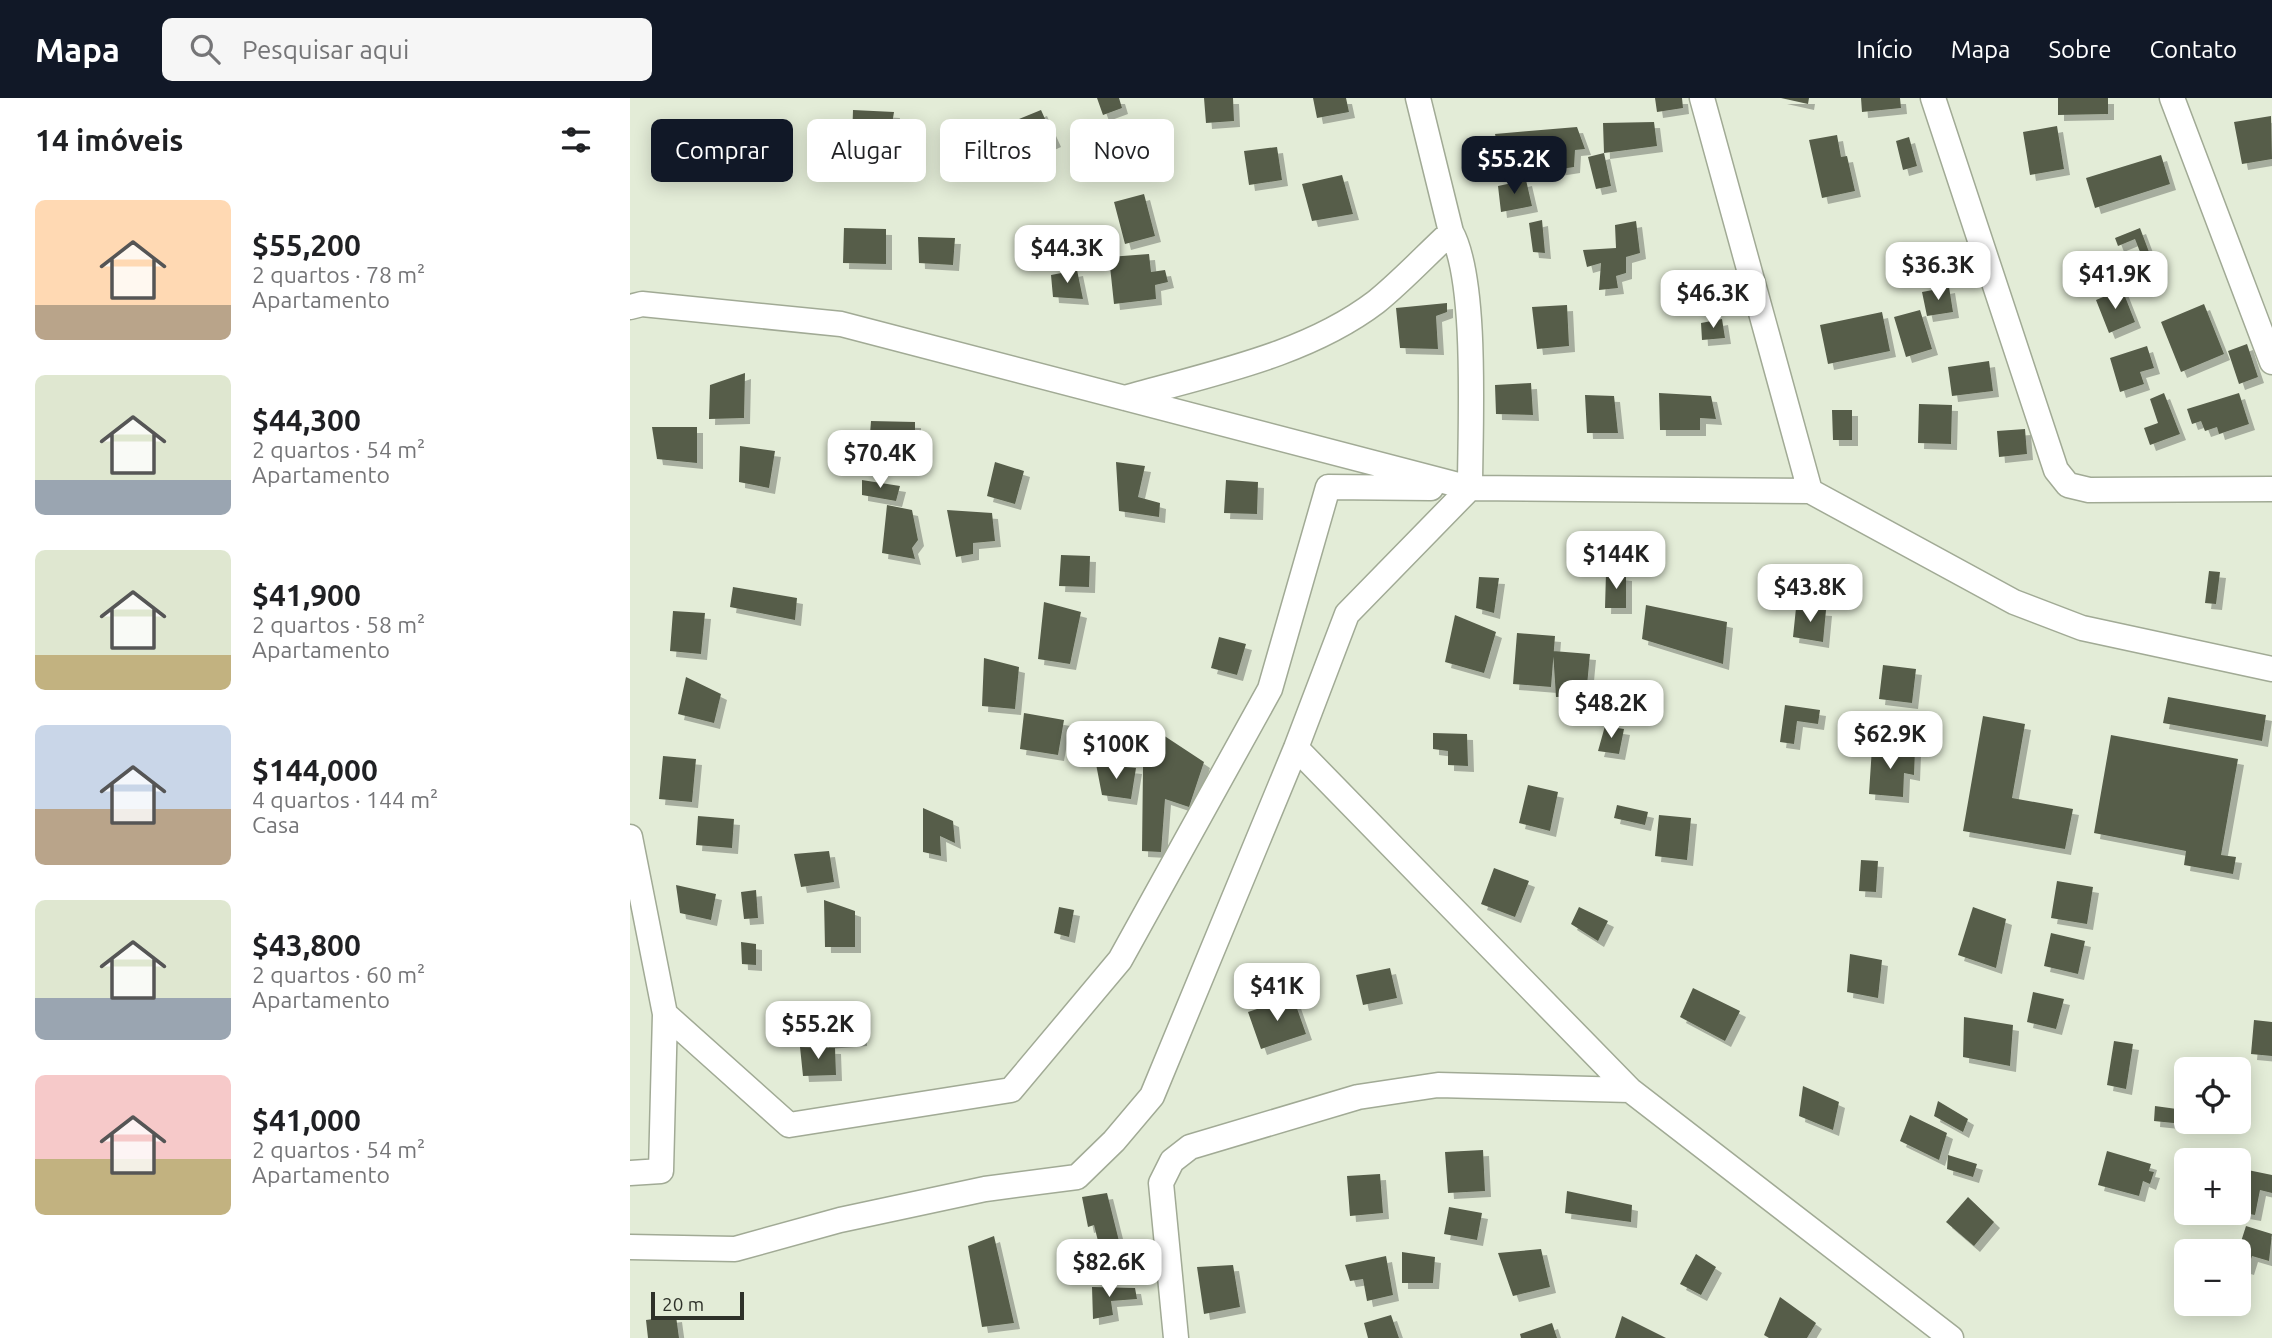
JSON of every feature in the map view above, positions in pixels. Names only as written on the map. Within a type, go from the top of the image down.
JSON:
[{"type":"street","points":[[1702,98],[1810,491]]},
{"type":"street","points":[[1933,98],[2056,470],[2068,485],[2089,490],[2272,489]]},
{"type":"street","points":[[2172,98],[2272,362]]},
{"type":"street","points":[[630,1247],[735,1249],[866,1214],[985,1189],[1077,1177],[1114,1141],[1152,1096],[1296,748],[1347,614],[1470,488],[1469,330],[1459,246],[1451,232],[1425,105]]},
{"type":"street","points":[[1124,398],[1258,360],[1322,333],[1375,302],[1451,232]]},
{"type":"street","points":[[630,307],[642,304],[841,324],[1470,488]]},
{"type":"street","points":[[665,1014],[789,1125],[1012,1090],[1120,960],[1270,689],[1328,487],[1810,491],[2014,602],[2082,628],[2272,669]]},
{"type":"street","points":[[1296,748],[1630,1090],[1951,1338]]},
{"type":"street","points":[[630,837],[665,1014],[661,1171],[630,1173]]},
{"type":"street","points":[[1175,1338],[1161,1183],[1172,1161],[1190,1147],[1358,1097],[1437,1085],[1630,1090]]},
{"type":"building","points":[[1097,98],[1119,98],[1122,108],[1103,115]]},
{"type":"building","points":[[1204,98],[1233,98],[1234,121],[1206,123]]},
{"type":"building","points":[[1313,98],[1346,98],[1349,112],[1317,118]]},
{"type":"building","points":[[1655,98],[1682,98],[1683,108],[1657,112]]},
{"type":"building","points":[[1781,98],[1809,98],[1808,104]]},
{"type":"building","points":[[1861,98],[1900,98],[1901,108],[1862,112]]},
{"type":"building","points":[[2058,98],[2108,98],[2108,114],[2058,115]]},
{"type":"building","points":[[853,110],[894,112],[893,119],[853,119]]},
{"type":"building","points":[[1041,110],[1045,119],[1019,119]]},
{"type":"building","points":[[2271,116],[2272,159],[2242,164],[2234,122]]},
{"type":"building","points":[[1654,122],[1657,146],[1604,153],[1603,123]]},
{"type":"building","points":[[2057,126],[2064,169],[2030,175],[2023,132]]},
{"type":"building","points":[[1577,127],[1585,149],[1575,150],[1574,167],[1542,172],[1537,155],[1523,156],[1524,172],[1504,176],[1495,134]]},
{"type":"building","points":[[1837,135],[1841,157],[1847,156],[1855,191],[1822,198],[1809,140]]},
{"type":"building","points":[[1909,137],[1917,166],[1903,170],[1896,141]]},
{"type":"building","points":[[1277,147],[1282,180],[1249,185],[1244,151]]},
{"type":"building","points":[[1604,153],[1611,186],[1596,189],[1588,157]]},
{"type":"building","points":[[2161,155],[2170,184],[2095,208],[2086,178]]},
{"type":"building","points":[[1342,175],[1353,214],[1312,221],[1302,184]]},
{"type":"building","points":[[1526,180],[1532,206],[1501,212],[1498,186]]},
{"type":"building","points":[[1144,194],[1155,236],[1125,244],[1114,202]]},
{"type":"building","points":[[1542,220],[1545,253],[1533,252],[1529,223]]},
{"type":"building","points":[[1636,221],[1640,253],[1626,257],[1626,273],[1616,276],[1618,288],[1599,290],[1601,263],[1587,267],[1583,250],[1616,248],[1615,225]]},
{"type":"building","points":[[844,228],[886,229],[886,264],[843,263]]},
{"type":"building","points":[[2140,228],[2152,260],[2127,270],[2124,264],[2142,257],[2135,239],[2118,246],[2115,238]]},
{"type":"building","points":[[918,237],[955,238],[953,265],[919,263]]},
{"type":"building","points":[[1149,254],[1151,272],[1165,270],[1168,282],[1155,285],[1156,299],[1114,304],[1109,257]]},
{"type":"building","points":[[1077,270],[1083,299],[1053,297],[1051,275]]},
{"type":"building","points":[[1949,287],[1953,312],[1927,316],[1922,292]]},
{"type":"building","points":[[2122,289],[2135,322],[2109,333],[2096,300]]},
{"type":"building","points":[[1447,303],[1447,312],[1436,316],[1438,349],[1400,348],[1396,308]]},
{"type":"building","points":[[2204,304],[2224,354],[2181,372],[2161,322]]},
{"type":"building","points":[[1567,305],[1569,346],[1537,349],[1532,307]]},
{"type":"building","points":[[1920,310],[1932,349],[1906,357],[1894,317]]},
{"type":"building","points":[[1882,312],[1890,351],[1828,364],[1820,325]]},
{"type":"building","points":[[1722,319],[1725,338],[1702,340],[1701,323]]},
{"type":"building","points":[[2247,344],[2258,377],[2239,384],[2228,351]]},
{"type":"building","points":[[2147,346],[2154,368],[2140,372],[2144,384],[2120,392],[2110,358]]},
{"type":"building","points":[[1989,361],[1993,391],[1952,396],[1948,367]]},
{"type":"building","points":[[745,373],[744,418],[709,419],[710,385]]},
{"type":"building","points":[[1531,383],[1533,415],[1496,414],[1495,385]]},
{"type":"building","points":[[1659,393],[1711,396],[1716,419],[1700,418],[1700,430],[1660,430]]},
{"type":"building","points":[[2164,393],[2180,434],[2150,445],[2144,428],[2158,423],[2150,399]]},
{"type":"building","points":[[2239,393],[2249,424],[2219,434],[2217,427],[2205,431],[2201,421],[2192,424],[2187,409]]},
{"type":"building","points":[[1585,395],[1614,396],[1618,433],[1587,433]]},
{"type":"building","points":[[1919,404],[1952,405],[1951,444],[1918,443]]},
{"type":"building","points":[[1832,410],[1852,410],[1852,440],[1833,440]]},
{"type":"building","points":[[871,421],[915,422],[915,450],[869,447]]},
{"type":"building","points":[[652,427],[697,427],[697,463],[657,459]]},
{"type":"building","points":[[2025,429],[2027,454],[1999,457],[1997,431]]},
{"type":"building","points":[[740,446],[775,451],[769,488],[739,482]]},
{"type":"building","points":[[995,462],[1024,471],[1015,504],[987,496]]},
{"type":"building","points":[[1116,462],[1145,466],[1138,497],[1160,503],[1159,517],[1119,511]]},
{"type":"building","points":[[862,480],[900,486],[896,501],[862,495]]},
{"type":"building","points":[[1226,480],[1258,482],[1257,514],[1224,513]]},
{"type":"building","points":[[887,505],[912,510],[918,540],[912,548],[915,559],[882,553]]},
{"type":"building","points":[[947,510],[992,513],[995,541],[973,543],[973,554],[956,557]]},
{"type":"building","points":[[1061,555],[1090,556],[1089,587],[1059,586]]},
{"type":"building","points":[[2209,571],[2220,572],[2216,604],[2205,603]]},
{"type":"building","points":[[1606,573],[1626,575],[1626,608],[1605,608]]},
{"type":"building","points":[[1479,577],[1499,578],[1494,613],[1476,608]]},
{"type":"building","points":[[733,587],[797,598],[795,620],[730,607]]},
{"type":"building","points":[[1044,602],[1081,612],[1070,664],[1038,659]]},
{"type":"building","points":[[1646,605],[1727,622],[1723,664],[1642,639]]},
{"type":"building","points":[[1796,608],[1826,610],[1823,642],[1793,637]]},
{"type":"building","points":[[673,611],[705,613],[701,654],[670,651]]},
{"type":"building","points":[[1455,615],[1496,632],[1484,673],[1445,662]]},
{"type":"building","points":[[1517,633],[1555,636],[1551,687],[1513,684]]},
{"type":"building","points":[[1219,637],[1246,644],[1237,675],[1211,668]]},
{"type":"building","points":[[1553,651],[1590,654],[1586,696],[1556,697]]},
{"type":"building","points":[[984,658],[1019,667],[1015,709],[982,706]]},
{"type":"building","points":[[1883,665],[1916,669],[1912,703],[1879,699]]},
{"type":"building","points":[[686,677],[721,694],[714,723],[678,714]]},
{"type":"building","points":[[2168,697],[2266,715],[2262,741],[2163,723]]},
{"type":"building","points":[[1785,705],[1820,710],[1818,724],[1797,721],[1794,744],[1780,742]]},
{"type":"building","points":[[1024,713],[1064,720],[1058,755],[1020,749]]},
{"type":"building","points":[[1983,716],[2025,724],[2012,798],[2073,809],[2065,849],[1963,831]]},
{"type":"building","points":[[1605,726],[1624,729],[1619,754],[1598,751]]},
{"type":"building","points":[[1433,733],[1467,734],[1468,766],[1448,765],[1448,751],[1433,749]]},
{"type":"building","points":[[1163,735],[1204,762],[1189,807],[1165,799],[1161,852],[1142,851],[1143,767]]},
{"type":"building","points":[[2111,735],[2238,759],[2221,855],[2236,857],[2233,874],[2184,865],[2186,851],[2094,833]]},
{"type":"building","points":[[1872,747],[1915,750],[1914,775],[1904,773],[1903,797],[1869,794]]},
{"type":"building","points":[[663,756],[696,759],[692,802],[659,799]]},
{"type":"building","points":[[1096,764],[1136,768],[1131,799],[1102,795]]},
{"type":"building","points":[[1528,785],[1558,792],[1550,831],[1519,823]]},
{"type":"building","points":[[1617,805],[1648,812],[1645,825],[1614,818]]},
{"type":"building","points":[[923,808],[953,821],[955,843],[940,836],[941,856],[923,852]]},
{"type":"building","points":[[1659,815],[1691,818],[1687,860],[1655,856]]},
{"type":"building","points":[[698,816],[734,819],[732,848],[696,845]]},
{"type":"building","points":[[829,851],[834,882],[801,887],[794,854]]},
{"type":"building","points":[[1861,860],[1878,861],[1876,892],[1859,891]]},
{"type":"building","points":[[1494,868],[1529,881],[1515,917],[1481,904]]},
{"type":"building","points":[[2057,881],[2093,887],[2087,924],[2051,918]]},
{"type":"building","points":[[676,885],[716,894],[711,920],[680,913]]},
{"type":"building","points":[[756,890],[758,918],[744,919],[741,892]]},
{"type":"building","points":[[824,900],[855,911],[855,947],[825,947]]},
{"type":"building","points":[[1059,907],[1074,910],[1069,937],[1054,933]]},
{"type":"building","points":[[1579,907],[1608,921],[1598,941],[1571,924]]},
{"type":"building","points":[[1973,907],[2006,919],[1996,968],[1958,955]]},
{"type":"building","points":[[2051,933],[2085,941],[2078,974],[2044,966]]},
{"type":"building","points":[[741,942],[756,944],[756,965],[742,964]]},
{"type":"building","points":[[1850,954],[1882,960],[1878,998],[1847,992]]},
{"type":"building","points":[[1390,968],[1397,998],[1363,1005],[1356,975]]},
{"type":"building","points":[[1693,988],[1740,1011],[1725,1041],[1680,1017]]},
{"type":"building","points":[[2033,992],[2064,999],[2056,1029],[2027,1022]]},
{"type":"building","points":[[1293,997],[1306,1034],[1261,1049],[1248,1012]]},
{"type":"building","points":[[825,1008],[861,1010],[861,1040],[823,1043]]},
{"type":"building","points":[[1964,1017],[2013,1025],[2010,1066],[1963,1057]]},
{"type":"building","points":[[2254,1020],[2272,1022],[2272,1056],[2251,1054]]},
{"type":"building","points":[[2114,1041],[2133,1044],[2126,1089],[2107,1085]]},
{"type":"building","points":[[800,1047],[835,1048],[836,1075],[803,1076]]},
{"type":"building","points":[[1803,1086],[1839,1102],[1833,1130],[1799,1116]]},
{"type":"building","points":[[1938,1101],[1968,1119],[1963,1132],[1934,1116]]},
{"type":"building","points":[[2155,1106],[2174,1109],[2174,1123],[2154,1121]]},
{"type":"building","points":[[1910,1115],[1947,1133],[1939,1160],[1900,1141]]},
{"type":"building","points":[[1483,1150],[1485,1191],[1448,1193],[1445,1152]]},
{"type":"building","points":[[2107,1151],[2151,1164],[2149,1171],[2154,1172],[2150,1184],[2143,1181],[2139,1196],[2098,1185]]},
{"type":"building","points":[[1948,1155],[1977,1164],[1973,1177],[1947,1169]]},
{"type":"building","points":[[2251,1171],[2272,1175],[2272,1193],[2260,1190],[2255,1215],[2251,1214]]},
{"type":"building","points":[[1380,1174],[1383,1213],[1350,1216],[1347,1176]]},
{"type":"building","points":[[1567,1191],[1632,1205],[1631,1222],[1565,1213]]},
{"type":"building","points":[[1107,1193],[1119,1241],[1099,1245],[1094,1225],[1088,1227],[1082,1197]]},
{"type":"building","points":[[1968,1197],[1994,1222],[1974,1246],[1946,1222]]},
{"type":"building","points":[[1449,1207],[1482,1213],[1477,1240],[1444,1234]]},
{"type":"building","points":[[2246,1226],[2272,1234],[2269,1261],[2252,1256],[2251,1259],[2251,1239],[2242,1239]]},
{"type":"building","points":[[994,1236],[1014,1323],[982,1327],[968,1246]]},
{"type":"building","points":[[1541,1249],[1550,1287],[1513,1296],[1498,1253]]},
{"type":"building","points":[[1402,1252],[1435,1257],[1433,1283],[1402,1283]]},
{"type":"building","points":[[1696,1254],[1716,1267],[1701,1295],[1680,1284]]},
{"type":"building","points":[[1386,1256],[1393,1295],[1367,1301],[1363,1279],[1350,1281],[1345,1265]]},
{"type":"building","points":[[1233,1265],[1240,1307],[1204,1314],[1197,1267]]},
{"type":"building","points":[[1092,1287],[1135,1288],[1137,1299],[1111,1301],[1113,1315],[1093,1319]]},
{"type":"building","points":[[1780,1297],[1816,1323],[1807,1338],[1769,1338],[1764,1335]]},
{"type":"building","points":[[1391,1315],[1399,1338],[1368,1338],[1364,1323]]},
{"type":"building","points":[[676,1316],[679,1338],[648,1338],[646,1320]]},
{"type":"building","points":[[1622,1316],[1666,1338],[1615,1338]]},
{"type":"building","points":[[1552,1323],[1557,1338],[1521,1338],[1520,1334]]}]
